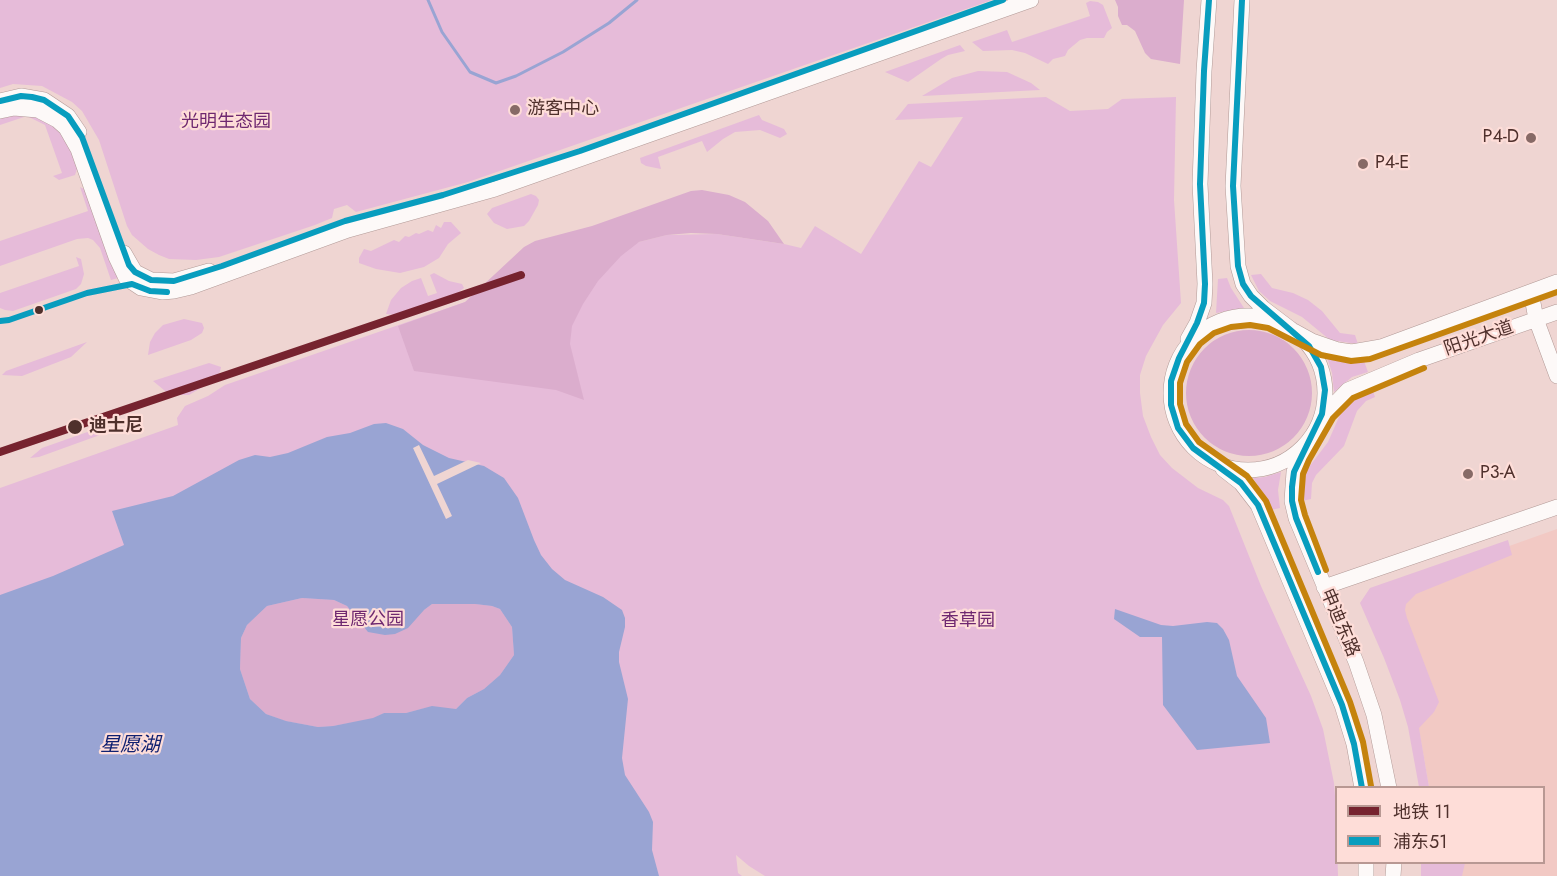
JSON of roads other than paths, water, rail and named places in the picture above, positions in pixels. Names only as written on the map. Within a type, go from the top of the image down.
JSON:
[{"type":"street","points":[[0,101],[21,96],[32,97],[44,100],[68,116],[82,137],[129,265],[135,272],[151,280],[174,281],[345,221],[443,195],[580,151],[1003,0]]},
{"type":"street","points":[[0,111],[14,108],[38,110],[57,120],[66,128],[78,150],[116,257],[126,278],[141,288],[162,292],[174,291],[191,287],[348,230],[504,186],[1030,0]]},
{"type":"street","points":[[1209,0],[1203,83],[1201,173],[1204,303],[1171,381],[1171,405],[1178,428],[1193,448],[1213,462],[1236,469],[1262,469],[1286,460],[1306,443],[1316,429],[1322,414],[1325,390],[1321,367],[1309,346],[1251,296],[1243,284],[1238,266],[1233,186],[1242,0]]},
{"type":"street","name":"阳光大道","points":[[1292,330],[1331,348],[1352,352],[1368,350],[1557,282]]},
{"type":"street","points":[[1531,292],[1554,313],[1557,329]]},
{"type":"street","points":[[1531,292],[1536,319],[1557,376]]},
{"type":"street","name":"阳光大道","points":[[1316,429],[1348,390],[1419,360],[1554,313]]},
{"type":"street","points":[[1179,358],[1193,338],[1210,325],[1229,318],[1250,316],[1271,319],[1292,330]]},
{"type":"street","name":"申迪东路","points":[[1316,429],[1294,472],[1292,501],[1302,535],[1356,662],[1374,715],[1389,786]]},
{"type":"street","name":"申迪东路","points":[[1213,462],[1241,483],[1258,505],[1342,705],[1354,744],[1362,786]]},
{"type":"street","points":[[1324,587],[1557,507]]},
{"type":"water","name":"星愿湖","points":[[386,423],[403,429],[423,445],[449,458],[484,466],[504,478],[518,498],[541,555],[552,569],[565,580],[603,597],[622,610],[625,627],[619,662],[628,699],[622,758],[625,775],[653,822],[652,850],[659,876],[0,876],[0,595],[53,576],[124,545],[112,511],[173,496],[239,460],[255,455],[270,457],[288,453],[327,437],[350,433],[374,424]],"holes":[[[302,598],[334,600],[347,606],[368,632],[385,635],[395,634],[408,628],[432,604],[492,606],[500,609],[512,627],[514,655],[500,675],[484,689],[467,698],[456,709],[432,706],[406,713],[384,713],[373,718],[318,727],[286,721],[266,714],[250,699],[240,669],[241,638],[247,625],[267,606]]]},
{"type":"water","points":[[1115,609],[1161,625],[1217,623],[1229,640],[1237,676],[1266,718],[1270,743],[1197,750],[1163,705],[1162,637],[1140,637],[1114,619]]},
{"type":"waterway","points":[[428,0],[442,32],[470,72],[496,83],[516,76],[563,52],[609,23],[637,0]]},
{"type":"metro line","name":"11","points":[[0,452],[521,275]]},
{"type":"place","name":"游客中心","points":[[515,110]]},
{"type":"place","name":"P4-D","points":[[1531,138]]},
{"type":"place","name":"P4-E","points":[[1363,164]]},
{"type":"place","name":"迪士尼","points":[[75,427]]},
{"type":"place","name":"P3-A","points":[[1468,474]]},
{"type":"park label","name":"光明生态园","points":[[226,123]]},
{"type":"park label","name":"星愿公园","points":[[368,621]]},
{"type":"park label","name":"香草园","points":[[968,622]]}]
